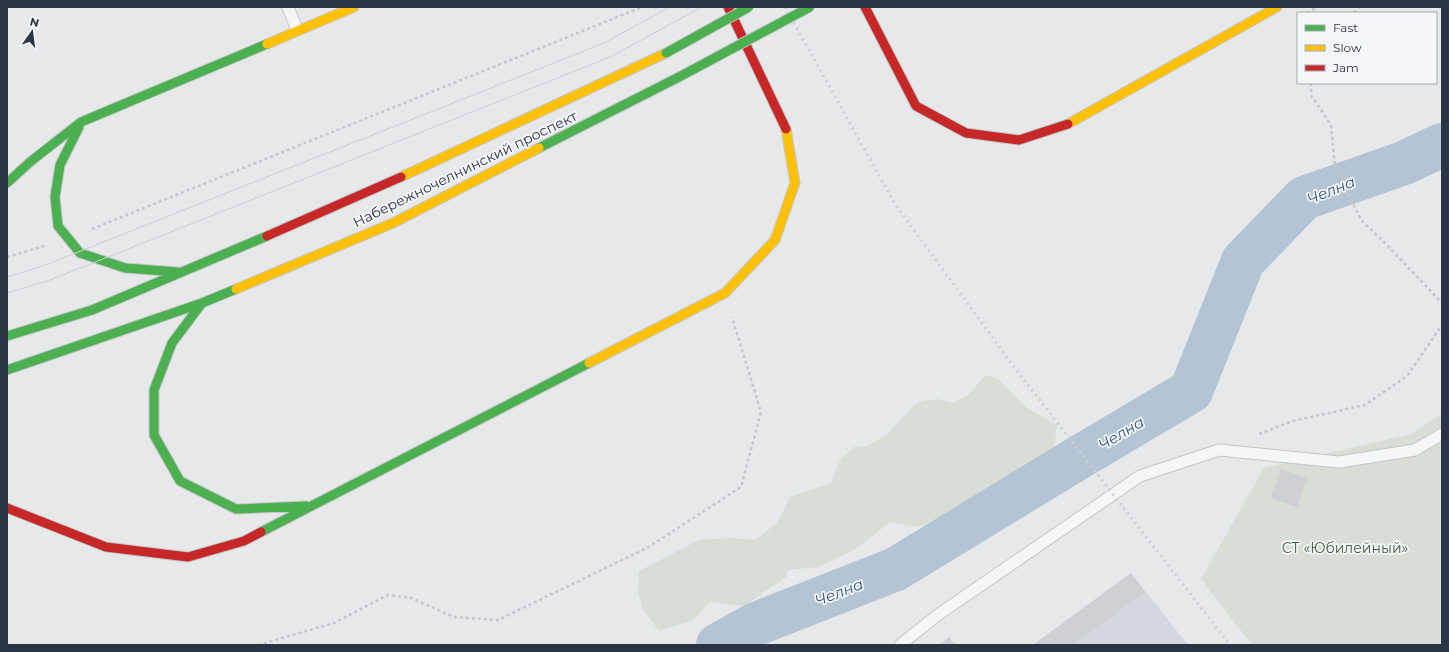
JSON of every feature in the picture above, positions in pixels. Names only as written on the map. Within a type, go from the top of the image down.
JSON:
[{"type":"main road","points":[[7,183],[30,162],[81,122],[354,7]]},
{"type":"main road","points":[[7,508],[106,547],[188,557],[244,541],[311,505],[725,293],[776,240],[794,183],[786,126],[728,7]]},
{"type":"main road","name":"Набережночелнинский проспект","points":[[7,336],[92,310],[374,190],[666,53],[749,7]]},
{"type":"main road","name":"Набережночелнинский проспект","points":[[7,370],[202,303],[393,224],[679,78],[810,7]]},
{"type":"main road","points":[[865,7],[916,106],[966,133],[1019,140],[1065,126],[1277,7]]},
{"type":"main road","points":[[81,122],[60,165],[55,197],[58,226],[80,253],[125,268],[180,272]]},
{"type":"main road","points":[[202,303],[172,343],[154,390],[154,435],[180,481],[236,509],[311,505]]},
{"type":"lane","points":[[288,7],[297,30]]},
{"type":"lane","points":[[900,645],[939,614],[1140,476],[1219,450],[1339,462],[1415,450],[1442,434]]},
{"type":"path","points":[[7,257],[68,239],[641,7]]},
{"type":"path","points":[[1311,84],[1311,95],[1331,124],[1334,166],[1361,220],[1385,243],[1442,304]]},
{"type":"path","points":[[258,645],[334,623],[388,595],[411,598],[454,617],[498,620],[647,548],[741,487],[761,412],[725,293]]},
{"type":"path","points":[[1256,436],[1293,421],[1364,405],[1407,376],[1442,325]]},
{"type":"shaded area","points":[[1131,573],[1188,645],[1033,645]]},
{"type":"green space","points":[[985,375],[998,379],[1027,408],[1057,425],[1053,453],[1018,471],[968,501],[934,525],[913,526],[890,522],[854,550],[818,567],[788,570],[786,577],[744,606],[710,602],[692,621],[659,631],[642,608],[638,590],[639,571],[699,540],[730,538],[756,540],[778,522],[790,497],[831,483],[840,460],[854,447],[866,446],[885,436],[918,402],[937,399],[952,403],[969,395]]},
{"type":"green space","name":"СТ «Юбилейный»","points":[[1442,413],[1442,645],[1252,645],[1201,579],[1264,468],[1412,434]]},
{"type":"building","points":[[1281,469],[1307,478],[1297,507],[1271,498]]},
{"type":"building","points":[[1131,573],[1145,592],[1073,645],[1033,645]]},
{"type":"building","points":[[949,637],[955,645],[940,645]]},
{"type":"waterway","name":"Челна","points":[[718,645],[756,624],[896,569],[1191,391],[1243,261],[1304,198],[1404,163],[1442,145]]},
{"type":"tram line","points":[[7,277],[43,266],[604,43],[670,7]]},
{"type":"tram line","points":[[7,293],[50,280],[610,57],[702,7]]},
{"type":"railway","points":[[785,7],[895,204],[1011,363],[1230,645]]},
{"type":"traffic: fast","points":[[666,53],[749,7]]},
{"type":"traffic: fast","points":[[679,77],[810,7]]},
{"type":"traffic: fast","points":[[7,183],[30,162],[81,122],[267,44]]},
{"type":"traffic: fast","points":[[539,148],[679,77]]},
{"type":"traffic: fast","points":[[79,127],[60,165],[55,197],[58,226],[80,253],[125,268],[178,272]]},
{"type":"traffic: fast","points":[[7,336],[92,310],[267,236]]},
{"type":"traffic: fast","points":[[7,370],[202,303],[236,289]]},
{"type":"traffic: fast","points":[[202,303],[172,343],[154,390],[154,435],[180,481],[236,509],[306,506]]},
{"type":"traffic: fast","points":[[261,532],[589,363]]},
{"type":"traffic: slow","points":[[267,44],[354,7]]},
{"type":"traffic: slow","points":[[1068,124],[1277,7]]},
{"type":"traffic: slow","points":[[401,177],[666,53]]},
{"type":"traffic: slow","points":[[589,363],[725,293],[775,240],[795,183],[786,129]]},
{"type":"traffic: slow","points":[[236,289],[393,223],[539,148]]},
{"type":"traffic: jam","points":[[728,7],[786,129]]},
{"type":"traffic: jam","points":[[865,7],[916,106],[966,133],[1019,140],[1068,124]]},
{"type":"traffic: jam","points":[[267,236],[401,177]]},
{"type":"traffic: jam","points":[[7,508],[106,547],[188,557],[244,541],[261,532]]}]
